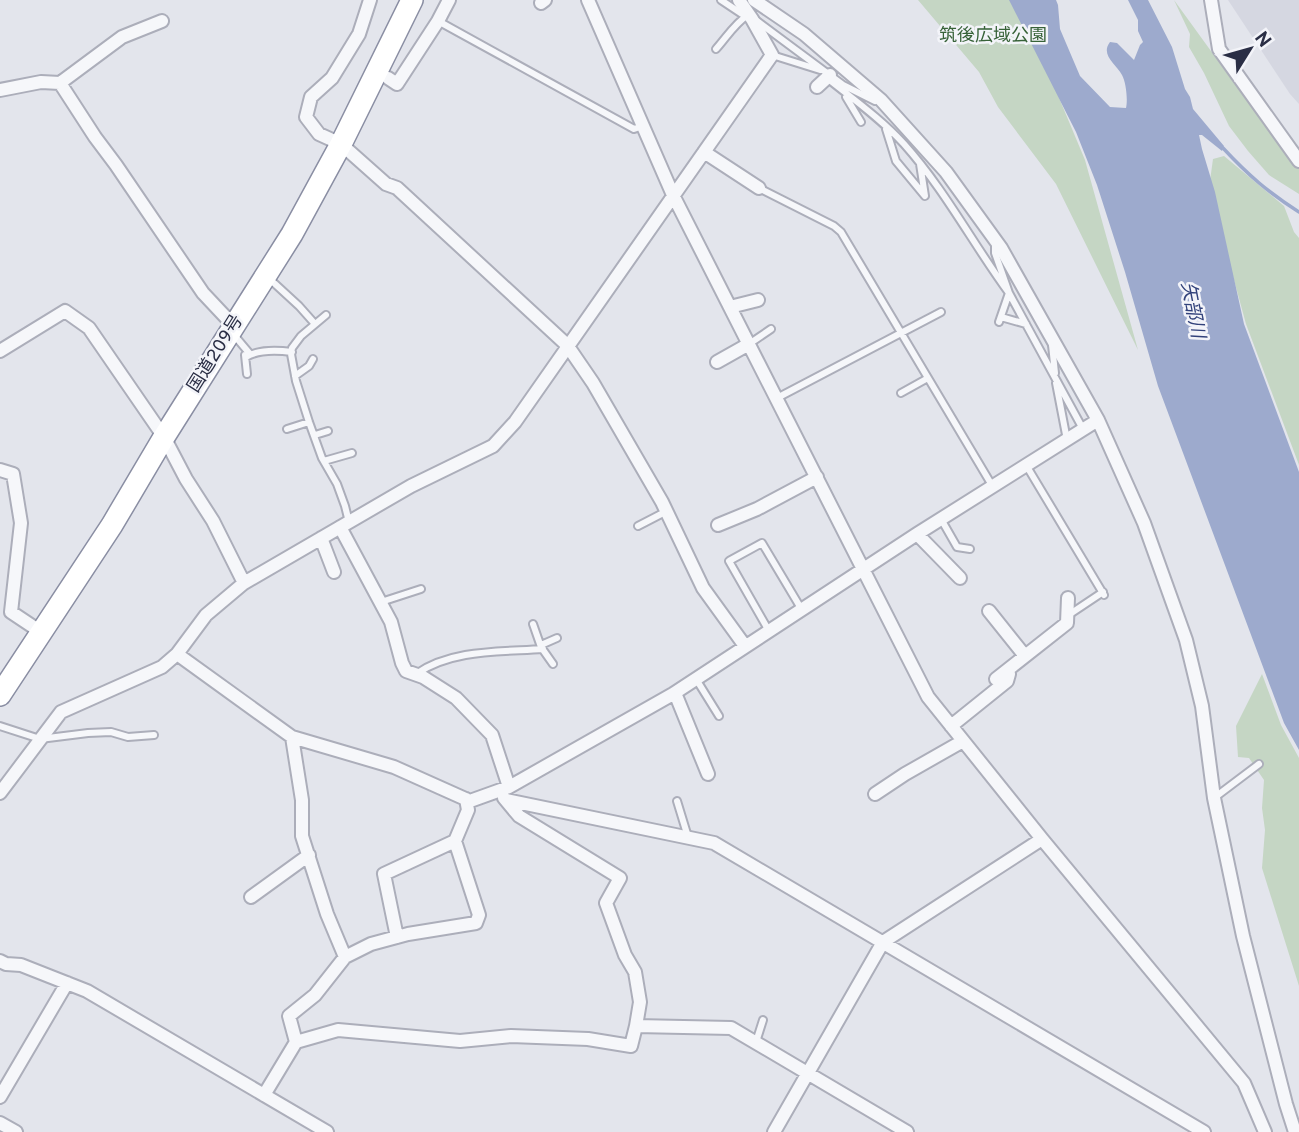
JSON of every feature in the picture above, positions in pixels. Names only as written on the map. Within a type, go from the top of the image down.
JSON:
[{"type":"highway","name":"国道209号","points":[[0,695],[112,524],[292,234],[341,144],[412,0]]},
{"type":"street","points":[[370,0],[359,34],[332,78],[311,97],[306,117],[320,134],[341,144],[386,184],[397,188],[567,345],[593,383],[667,511],[703,589],[745,646]]},
{"type":"street","points":[[388,78],[397,84],[449,0]]},
{"type":"street","points":[[588,0],[673,195],[928,697],[1244,1083],[1265,1132]]},
{"type":"street","points":[[0,793],[61,712],[162,667],[177,654],[206,615],[244,583],[411,486],[493,446],[515,422],[772,55],[745,17],[739,0]]},
{"type":"street","points":[[754,0],[804,34],[887,106],[946,173],[995,240],[1098,420],[1144,523],[1186,640],[1202,706],[1214,798],[1243,936],[1295,1132]]},
{"type":"street","points":[[1212,0],[1219,50],[1299,160]]},
{"type":"street","points":[[0,90],[41,82],[60,83],[122,37],[162,20]]},
{"type":"street","points":[[60,83],[141,205],[203,293],[232,328]]},
{"type":"street","points":[[704,152],[759,188]]},
{"type":"street","points":[[730,307],[758,300]]},
{"type":"street","points":[[0,351],[65,311],[89,328],[164,437],[186,479],[213,521],[244,583]]},
{"type":"street","points":[[717,362],[749,344]]},
{"type":"street","points":[[177,654],[292,737],[394,767],[470,801],[504,793],[675,693],[940,519],[1098,420]]},
{"type":"street","points":[[0,470],[13,474],[21,523],[6,610],[41,632]]},
{"type":"street","points":[[718,525],[757,509],[817,477]]},
{"type":"street","points":[[264,1095],[296,1042],[338,1030],[460,1041],[511,1036],[587,1039],[631,1046],[640,1002],[635,972],[625,955],[606,903],[620,878],[519,817],[504,793],[492,735],[456,698],[432,682],[405,671],[391,622],[344,525]]},
{"type":"street","points":[[917,534],[960,578]]},
{"type":"street","points":[[321,538],[334,572]]},
{"type":"street","points":[[951,726],[1007,681],[1009,675],[1001,675],[1067,623],[1068,598]]},
{"type":"street","points":[[989,611],[1025,656]]},
{"type":"street","points":[[675,693],[708,774]]},
{"type":"street","points":[[292,737],[302,800],[302,835],[327,914],[345,957]]},
{"type":"street","points":[[875,794],[963,741]]},
{"type":"street","points":[[504,793],[714,843],[1205,1132]]},
{"type":"street","points":[[296,1042],[289,1016],[316,995],[345,957],[371,944],[397,937],[476,923],[479,915],[455,841],[468,810],[466,799]]},
{"type":"street","points":[[774,1132],[883,942],[1042,839]]},
{"type":"street","points":[[397,937],[384,874],[455,841]]},
{"type":"street","points":[[251,897],[309,855]]},
{"type":"street","points":[[0,961],[21,965],[87,992],[327,1132]]},
{"type":"street","points":[[0,1097],[67,982]]},
{"type":"street","points":[[636,1026],[730,1028],[907,1132]]},
{"type":"street","points":[[0,1123],[16,1132]]},
{"type":"lane","points":[[721,0],[841,90],[903,143],[970,232],[1009,293],[1083,429]]},
{"type":"lane","points":[[732,18],[745,17]]},
{"type":"lane","points":[[716,50],[745,17]]},
{"type":"lane","points":[[438,21],[634,128],[644,126]]},
{"type":"lane","points":[[772,55],[806,64],[825,78],[887,106]]},
{"type":"lane","points":[[841,90],[861,122]]},
{"type":"lane","points":[[886,127],[896,161],[925,196],[919,163]]},
{"type":"lane","points":[[759,188],[841,232],[993,486]]},
{"type":"lane","points":[[995,240],[995,253],[1009,293],[1000,319],[1026,324]]},
{"type":"lane","points":[[274,283],[315,324]]},
{"type":"lane","points":[[776,398],[941,312]]},
{"type":"lane","points":[[326,315],[301,336],[292,352],[295,376],[309,422],[345,506],[344,525]]},
{"type":"lane","points":[[232,328],[248,356],[247,374]]},
{"type":"lane","points":[[749,344],[771,329]]},
{"type":"lane","points":[[1051,336],[1055,377],[1067,440]]},
{"type":"lane","points":[[248,356],[275,350],[292,352]]},
{"type":"lane","points":[[295,376],[309,366],[313,359]]},
{"type":"lane","points":[[901,393],[928,378]]},
{"type":"lane","points":[[288,429],[309,422]]},
{"type":"lane","points":[[315,435],[328,431]]},
{"type":"lane","points":[[324,461],[352,453]]},
{"type":"lane","points":[[1026,465],[1104,593],[1067,616]]},
{"type":"lane","points":[[638,526],[667,511]]},
{"type":"lane","points":[[940,519],[957,547],[970,549]]},
{"type":"lane","points":[[769,631],[729,561],[762,543],[802,610]]},
{"type":"lane","points":[[381,602],[421,589]]},
{"type":"lane","points":[[533,624],[542,647],[553,664]]},
{"type":"lane","points":[[415,674],[445,660],[472,654],[542,647],[558,638]]},
{"type":"lane","points":[[695,679],[719,716]]},
{"type":"lane","points":[[0,726],[40,739],[111,732],[128,737],[154,735]]},
{"type":"lane","points":[[1214,798],[1259,764]]},
{"type":"lane","points":[[677,800],[688,836]]},
{"type":"lane","points":[[756,1043],[763,1020]]},
{"type":"shaded area","points":[[1228,0],[1299,0],[1299,104],[1290,94]]},
{"type":"green space","name":"筑後広域公園","points":[[918,0],[1011,0],[1034,38],[1085,160],[1138,350],[1056,184],[998,107],[979,72]]},
{"type":"green space","points":[[1174,0],[1290,160],[1299,167],[1299,194],[1269,175],[1229,126],[1189,47],[1190,34]]},
{"type":"green space","points":[[1224,156],[1284,206],[1299,238],[1299,465],[1246,324],[1209,188],[1213,159]]},
{"type":"green space","points":[[1262,674],[1281,725],[1299,758],[1299,986],[1262,868],[1265,830],[1262,808],[1264,780],[1249,758],[1238,757],[1236,726]]},
{"type":"water","name":"矢部川","points":[[1009,0],[1056,0],[1060,29],[1080,76],[1110,107],[1126,108],[1125,82],[1110,59],[1107,47],[1110,42],[1117,43],[1134,60],[1143,42],[1138,31],[1138,20],[1128,0],[1148,0],[1172,47],[1193,109],[1224,146],[1222,151],[1199,135],[1215,192],[1244,324],[1299,472],[1299,750],[1284,723],[1158,386],[1097,185],[1076,132]]},
{"type":"waterway","points":[[1223,148],[1259,183],[1299,212]]}]
